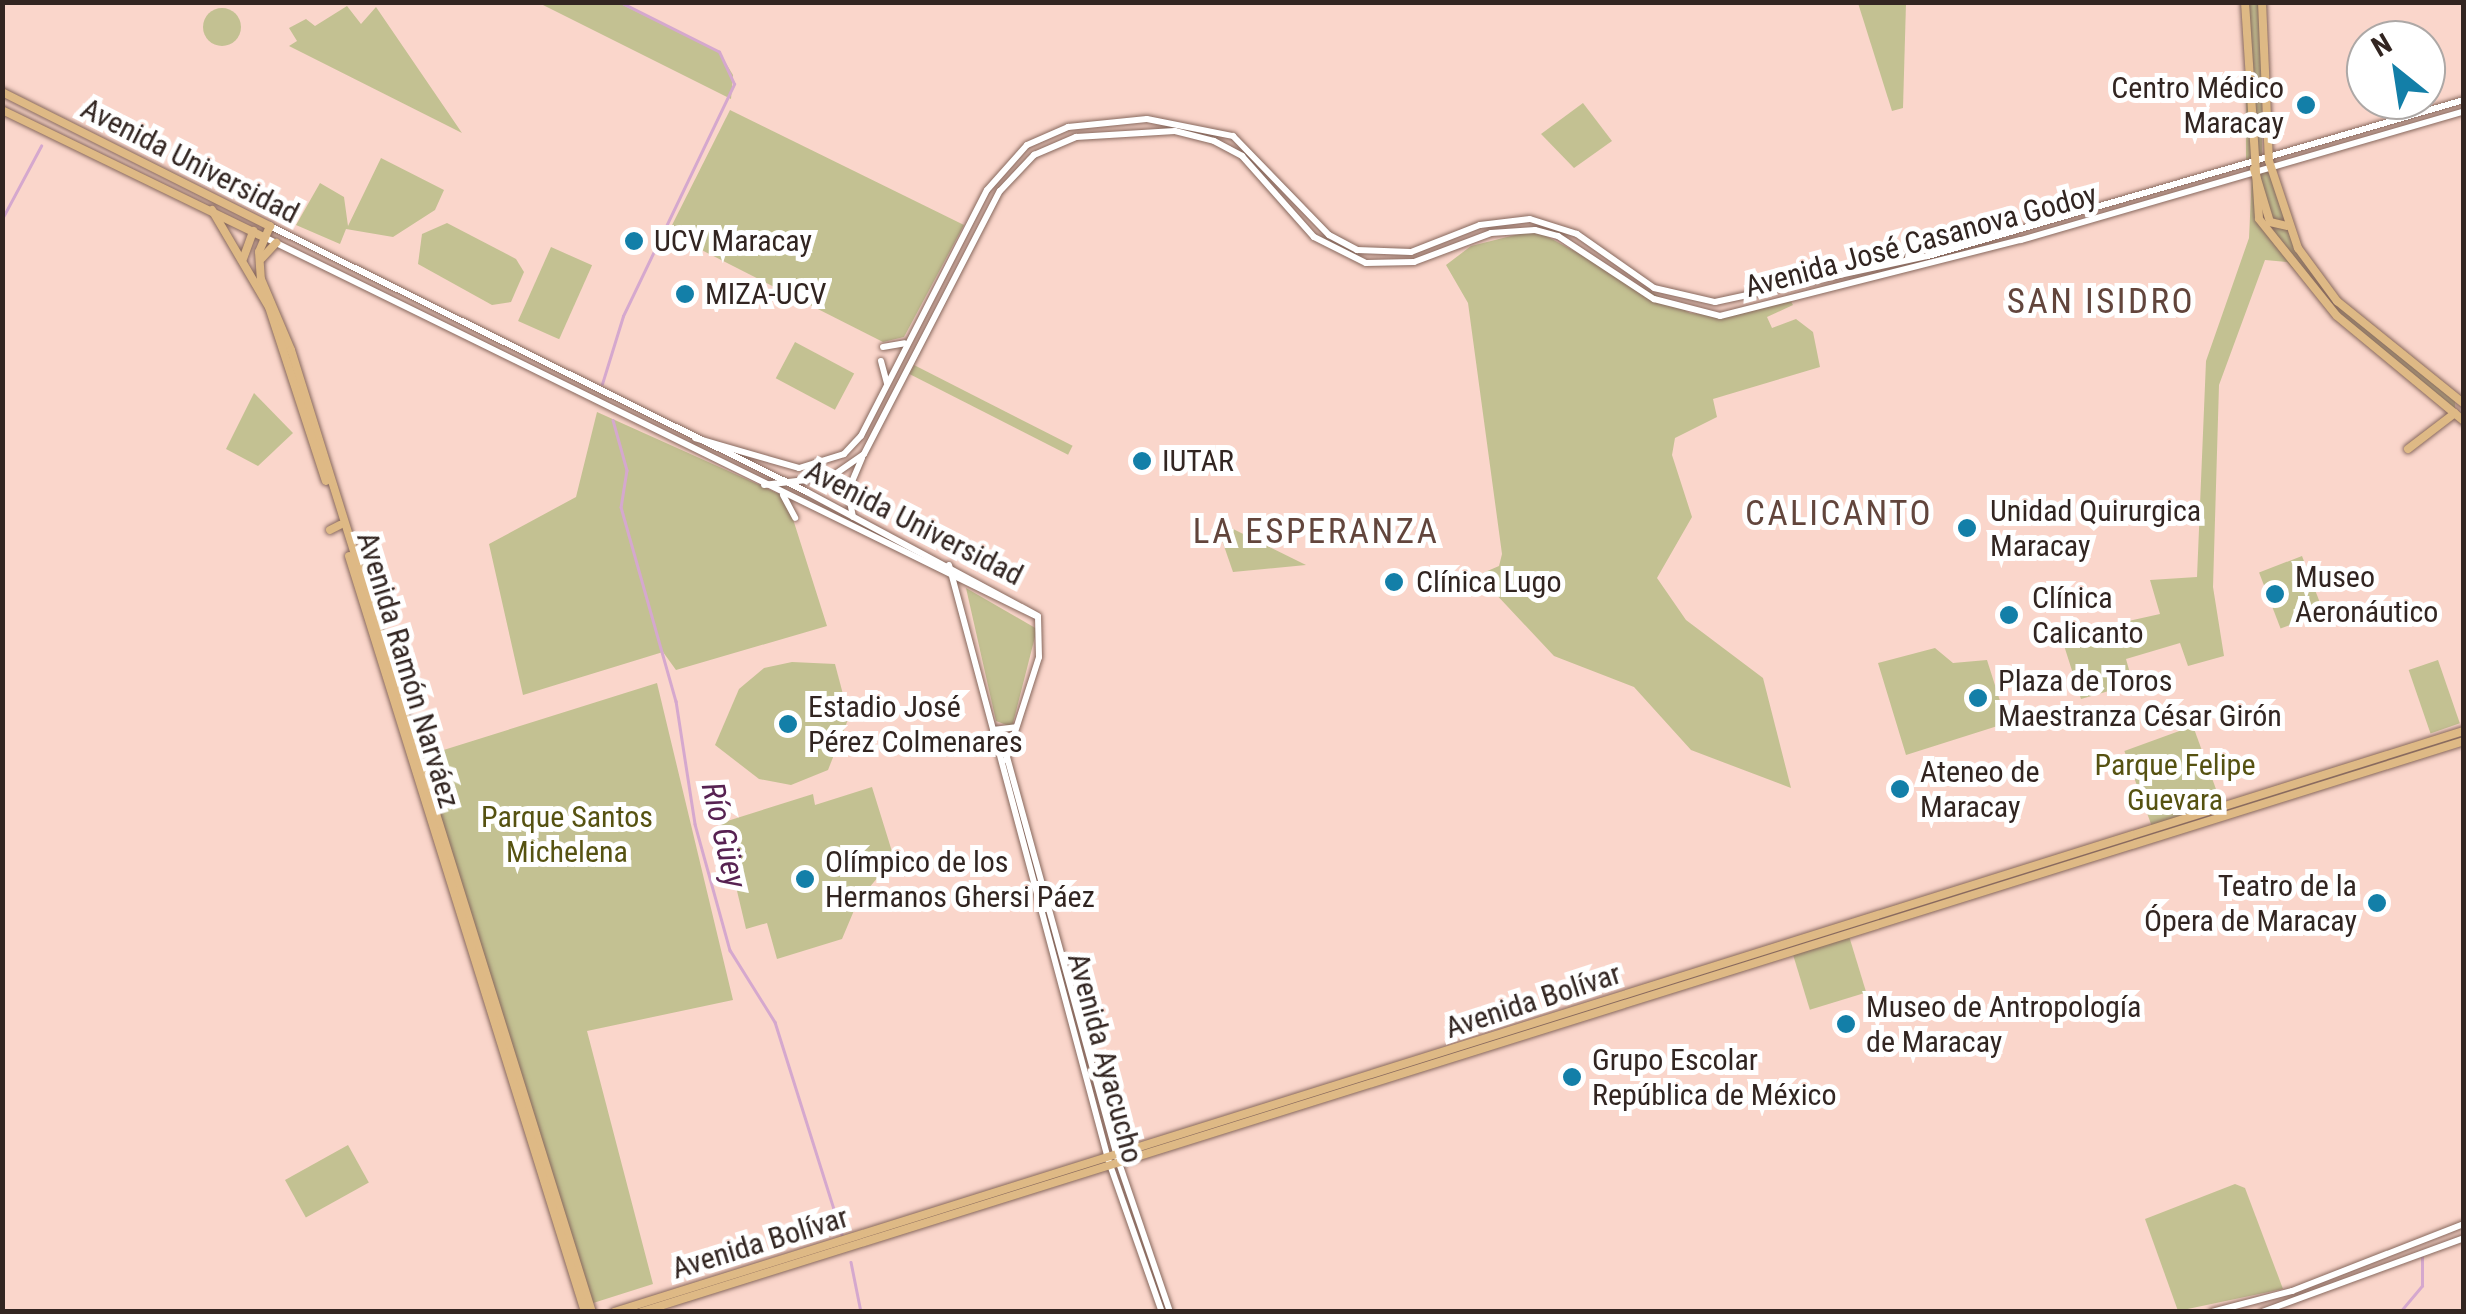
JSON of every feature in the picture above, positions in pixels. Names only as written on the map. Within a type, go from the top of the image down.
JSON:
[{"type":"main road","points":[[2246,2],[2253,170],[2259,220],[2313,288],[2464,420]]},
{"type":"main road","points":[[2262,2],[2270,166],[2287,226],[2337,300],[2464,404]]},
{"type":"main road","name":"Avenida Universidad","points":[[2,92],[266,224]]},
{"type":"main road","name":"Avenida Universidad","points":[[2,110],[264,237]]},
{"type":"main road","points":[[2253,170],[2270,222],[2287,226]]},
{"type":"main road","name":"Avenida Ramón Narváez","points":[[212,210],[269,307],[588,1308]]},
{"type":"main road","points":[[243,259],[253,232],[266,224]]},
{"type":"main road","name":"Avenida Ramón Narváez","points":[[266,224],[259,267],[588,1308]]},
{"type":"main road","points":[[259,267],[276,243]]},
{"type":"main road","points":[[2452,394],[2455,414]]},
{"type":"main road","points":[[2408,449],[2455,414]]},
{"type":"main road","points":[[330,530],[340,526]]},
{"type":"main road","name":"Avenida Bolívar","points":[[1114,1162],[2464,731]]},
{"type":"main road","name":"Avenida Bolívar","points":[[614,1312],[1114,1162],[2464,740]]},
{"type":"main road","name":"Avenida Bolívar","points":[[641,1312],[838,1247]]},
{"type":"street","points":[[2270,166],[2464,100]]},
{"type":"street","points":[[2270,166],[2464,111]]},
{"type":"street","name":"Avenida José Casanova Godoy","points":[[887,383],[1001,170],[1047,133],[1111,121],[1180,121],[1234,136],[1329,235],[1358,250],[1411,252],[1480,225],[1530,219],[1577,234],[1654,288],[1715,302],[1902,261],[2270,166]]},
{"type":"street","name":"Avenida José Casanova Godoy","points":[[853,518],[848,492],[864,454],[1000,191],[1034,156],[1076,136],[1175,132],[1229,147],[1314,237],[1366,264],[1414,262],[1491,233],[1535,230],[1558,236],[1640,292],[1720,316],[2253,170]]},
{"type":"street","name":"Avenida Universidad","points":[[266,224],[552,370],[950,565],[1038,617]]},
{"type":"street","name":"Avenida Universidad","points":[[264,237],[1038,617]]},
{"type":"street","points":[[1902,261],[1912,240]]},
{"type":"street","points":[[883,348],[910,340]]},
{"type":"street","points":[[695,438],[798,468],[820,465],[861,436],[887,383],[881,361]]},
{"type":"street","points":[[547,378],[552,370]]},
{"type":"street","points":[[764,485],[831,477],[864,454]]},
{"type":"street","points":[[782,494],[795,518]]},
{"type":"street","name":"Avenida Ayacucho","points":[[950,565],[1002,767],[1114,1162],[1166,1312]]},
{"type":"street","points":[[1002,767],[1020,722],[1042,644],[1038,617]]},
{"type":"street","points":[[993,730],[1008,734],[1020,722]]},
{"type":"street","name":"Avenida Ayacucho","points":[[1008,757],[1114,1162]]},
{"type":"street","points":[[2212,1312],[2292,1291],[2464,1224]]},
{"type":"street","points":[[2262,1312],[2464,1238]]},
{"type":"green space","points":[[539,3],[619,3],[719,52],[733,75],[731,99]]},
{"type":"green space","points":[[1858,3],[1906,3],[1903,108],[1892,111]]},
{"type":"green space","points":[[2246,3],[2262,3],[2262,164],[2246,164]]},
{"type":"green space","points":[[347,6],[361,24],[376,7],[462,133],[289,46],[297,41],[289,28],[306,19],[315,26]]},
{"type":"green space","points":[[222,8],[235,14],[241,27],[235,40],[222,46],[209,40],[203,27],[209,14]]},
{"type":"green space","points":[[1583,103],[1612,141],[1574,168],[1541,134]]},
{"type":"green space","points":[[730,110],[964,225],[904,337],[883,342],[668,233]]},
{"type":"green space","points":[[381,158],[444,190],[435,210],[393,237],[346,229],[340,244],[296,225],[320,183],[344,197],[348,226]]},
{"type":"green space","points":[[2270,170],[2287,226],[2337,301],[2455,401],[2455,413],[2341,319],[2287,262],[2265,260],[2219,385],[2213,587],[2224,656],[2188,666],[2180,643],[2126,659],[2133,684],[2081,699],[2061,636],[2160,614],[2150,580],[2197,577],[2206,361],[2249,238],[2252,173]]},
{"type":"green space","points":[[447,223],[516,259],[524,272],[511,302],[492,305],[418,264],[422,234]]},
{"type":"green space","points":[[1535,230],[1690,313],[1721,316],[1789,298],[1793,305],[1767,317],[1772,328],[1796,319],[1813,332],[1820,367],[1713,399],[1717,417],[1675,438],[1672,455],[1692,517],[1657,578],[1686,620],[1763,678],[1791,788],[1691,750],[1634,687],[1554,656],[1478,575],[1499,566],[1502,554],[1468,303],[1446,265],[1471,246]]},
{"type":"green space","points":[[551,247],[592,265],[559,339],[518,321]]},
{"type":"green space","points":[[795,342],[854,373],[835,410],[776,378]]},
{"type":"green space","points":[[914,365],[1073,446],[1068,455],[909,374]]},
{"type":"green space","points":[[254,393],[293,433],[258,466],[226,449]]},
{"type":"green space","points":[[597,412],[786,497],[827,626],[676,670],[663,652],[523,695],[489,544],[576,497]]},
{"type":"green space","points":[[1215,520],[1306,565],[1233,572]]},
{"type":"green space","points":[[2302,556],[2324,612],[2281,628],[2259,572]]},
{"type":"green space","points":[[966,588],[1037,629],[1012,727],[996,721]]},
{"type":"green space","points":[[1935,648],[1953,663],[1987,660],[2007,723],[1906,755],[1878,663]]},
{"type":"green space","points":[[2438,660],[2460,723],[2431,733],[2409,670]]},
{"type":"green space","name":"Estadio José Pérez Colmenares","points":[[792,662],[835,664],[849,717],[828,770],[791,785],[759,779],[715,745],[739,689],[764,668]]},
{"type":"green space","name":"Parque Santos Michelena","points":[[657,683],[733,1000],[587,1031],[653,1284],[590,1304],[418,758]]},
{"type":"green space","name":"Parque Felipe Guevara","points":[[2193,726],[2222,807],[2154,832],[2124,751]]},
{"type":"green space","name":"Olímpico de los Hermanos Ghersi Páez","points":[[872,787],[894,858],[858,901],[842,939],[777,959],[767,923],[746,929],[721,823],[813,794],[815,805]]},
{"type":"green space","points":[[1849,936],[1866,992],[1810,1010],[1793,953]]},
{"type":"green space","points":[[348,1145],[369,1183],[306,1218],[285,1180]]},
{"type":"green space","points":[[2235,1184],[2245,1188],[2283,1289],[2178,1311],[2145,1219]]},
{"type":"waterway","name":"Río Güey","points":[[602,384],[623,316],[734,84],[719,52],[619,2]]},
{"type":"waterway","points":[[2,219],[41,146]]},
{"type":"waterway","name":"Río Güey","points":[[613,420],[627,470],[621,507],[676,701],[695,824],[730,950],[775,1022],[843,1238]]},
{"type":"waterway","points":[[2400,1312],[2422,1286],[2422,1258]]},
{"type":"waterway","name":"Río Güey","points":[[851,1262],[861,1312]]},
{"type":"place","name":"Centro Médico Maracay","points":[[2306,105]]},
{"type":"place","name":"UCV Maracay","points":[[634,241]]},
{"type":"place","name":"MIZA-UCV","points":[[685,294]]},
{"type":"place","name":"IUTAR","points":[[1142,461]]},
{"type":"place","name":"Unidad Quirurgica Maracay","points":[[1967,528]]},
{"type":"place","name":"Clínica Lugo","points":[[1394,582]]},
{"type":"place","name":"Museo Aeronáutico","points":[[2275,594]]},
{"type":"place","name":"Clínica Calicanto","points":[[2009,615]]},
{"type":"place","name":"Plaza de Toros Maestranza César Girón","points":[[1978,698]]},
{"type":"place","name":"Estadio José Pérez Colmenares","points":[[788,724]]},
{"type":"place","name":"Ateneo de Maracay","points":[[1900,789]]},
{"type":"place","name":"Olímpico de los Hermanos Ghersi Páez","points":[[805,879]]},
{"type":"place","name":"Teatro de la Ópera de Maracay","points":[[2377,903]]},
{"type":"place","name":"Museo de Antropología de Maracay","points":[[1846,1024]]},
{"type":"place","name":"Grupo Escolar República de México","points":[[1572,1077]]},
{"type":"district","name":"SAN ISIDRO","points":[[2101,302]]},
{"type":"district","name":"CALICANTO","points":[[1839,514]]},
{"type":"district","name":"LA ESPERANZA","points":[[1316,532]]}]
